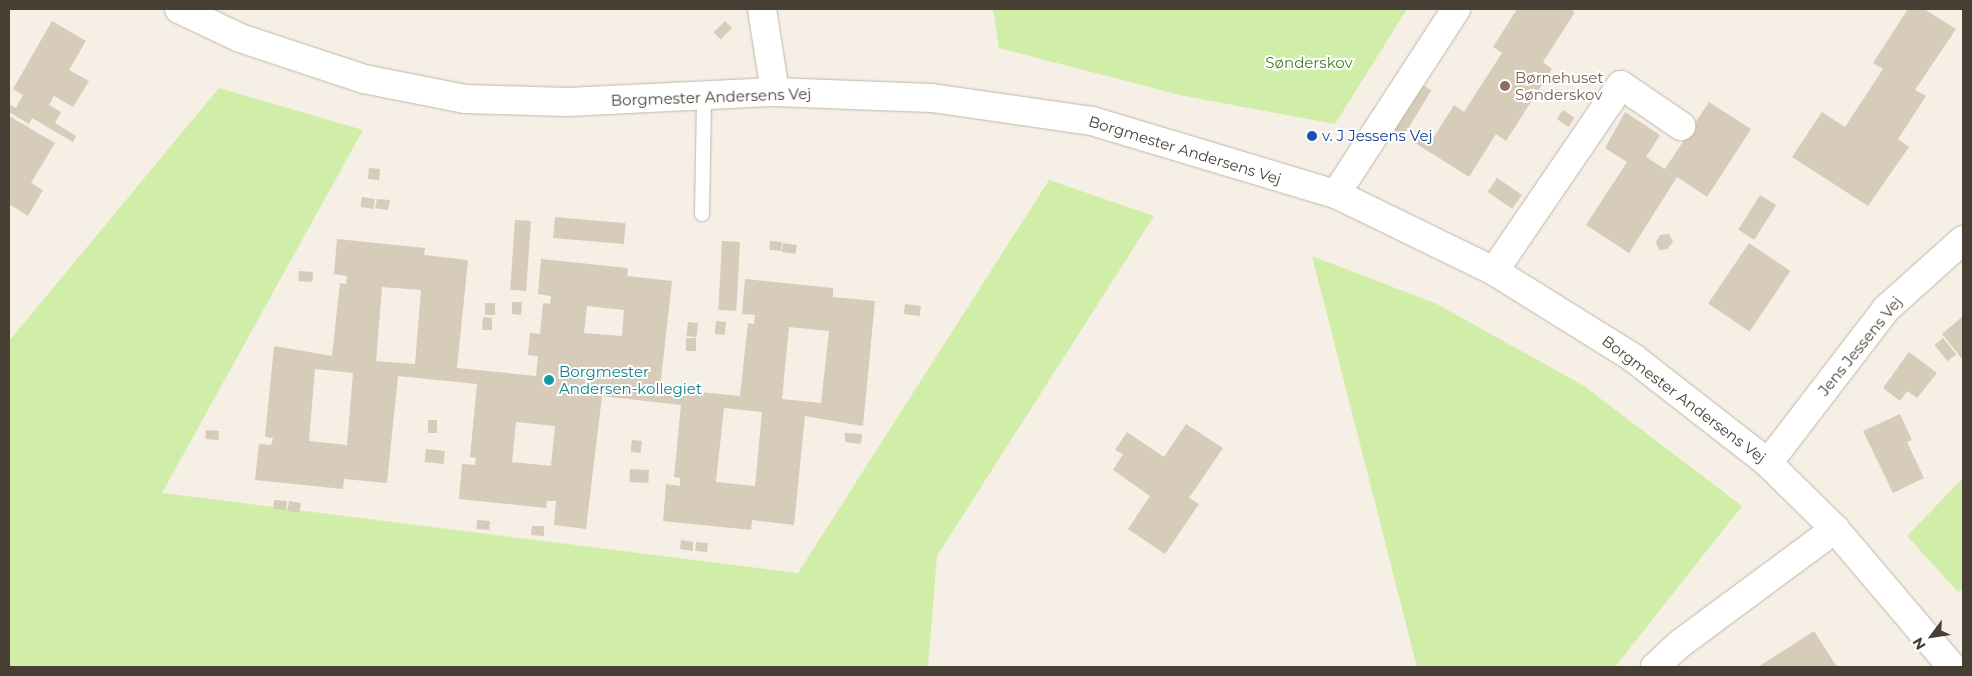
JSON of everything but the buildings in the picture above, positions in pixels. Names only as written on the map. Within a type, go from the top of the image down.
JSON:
[{"type":"street","name":"Borgmester Andersens Vej","points":[[179,9],[240,38],[364,79],[465,98],[568,102],[775,92],[932,98],[1092,121],[1336,194],[1494,271],[1632,357],[1768,463],[1835,529],[1952,667]]},
{"type":"street","points":[[762,9],[775,92]]},
{"type":"street","points":[[1336,194],[1456,9]]},
{"type":"street","points":[[1494,271],[1620,84],[1681,126]]},
{"type":"street","name":"Jens Jessens Vej","points":[[1768,463],[1886,309],[1963,240]]},
{"type":"street","points":[[1655,667],[1681,643],[1835,529]]},
{"type":"lane","points":[[702,214],[704,95]]},
{"type":"green space","name":"Sønderskov","points":[[993,9],[1407,9],[1335,124],[1184,96],[999,48]]},
{"type":"green space","points":[[219,88],[363,130],[162,493],[798,573],[1049,180],[1154,216],[937,556],[928,667],[9,667],[9,341]]},
{"type":"green space","points":[[1312,256],[1437,304],[1584,386],[1742,506],[1615,667],[1417,667]]},
{"type":"green space","points":[[1963,478],[1963,590],[1958,592],[1907,536]]},
{"type":"place","name":"Børnehuset Sønderskov","points":[[1505,86]]},
{"type":"place","name":"v. J Jessens Vej","points":[[1312,136]]},
{"type":"place","name":"Borgmester Andersen-kollegiet","points":[[549,380]]}]
